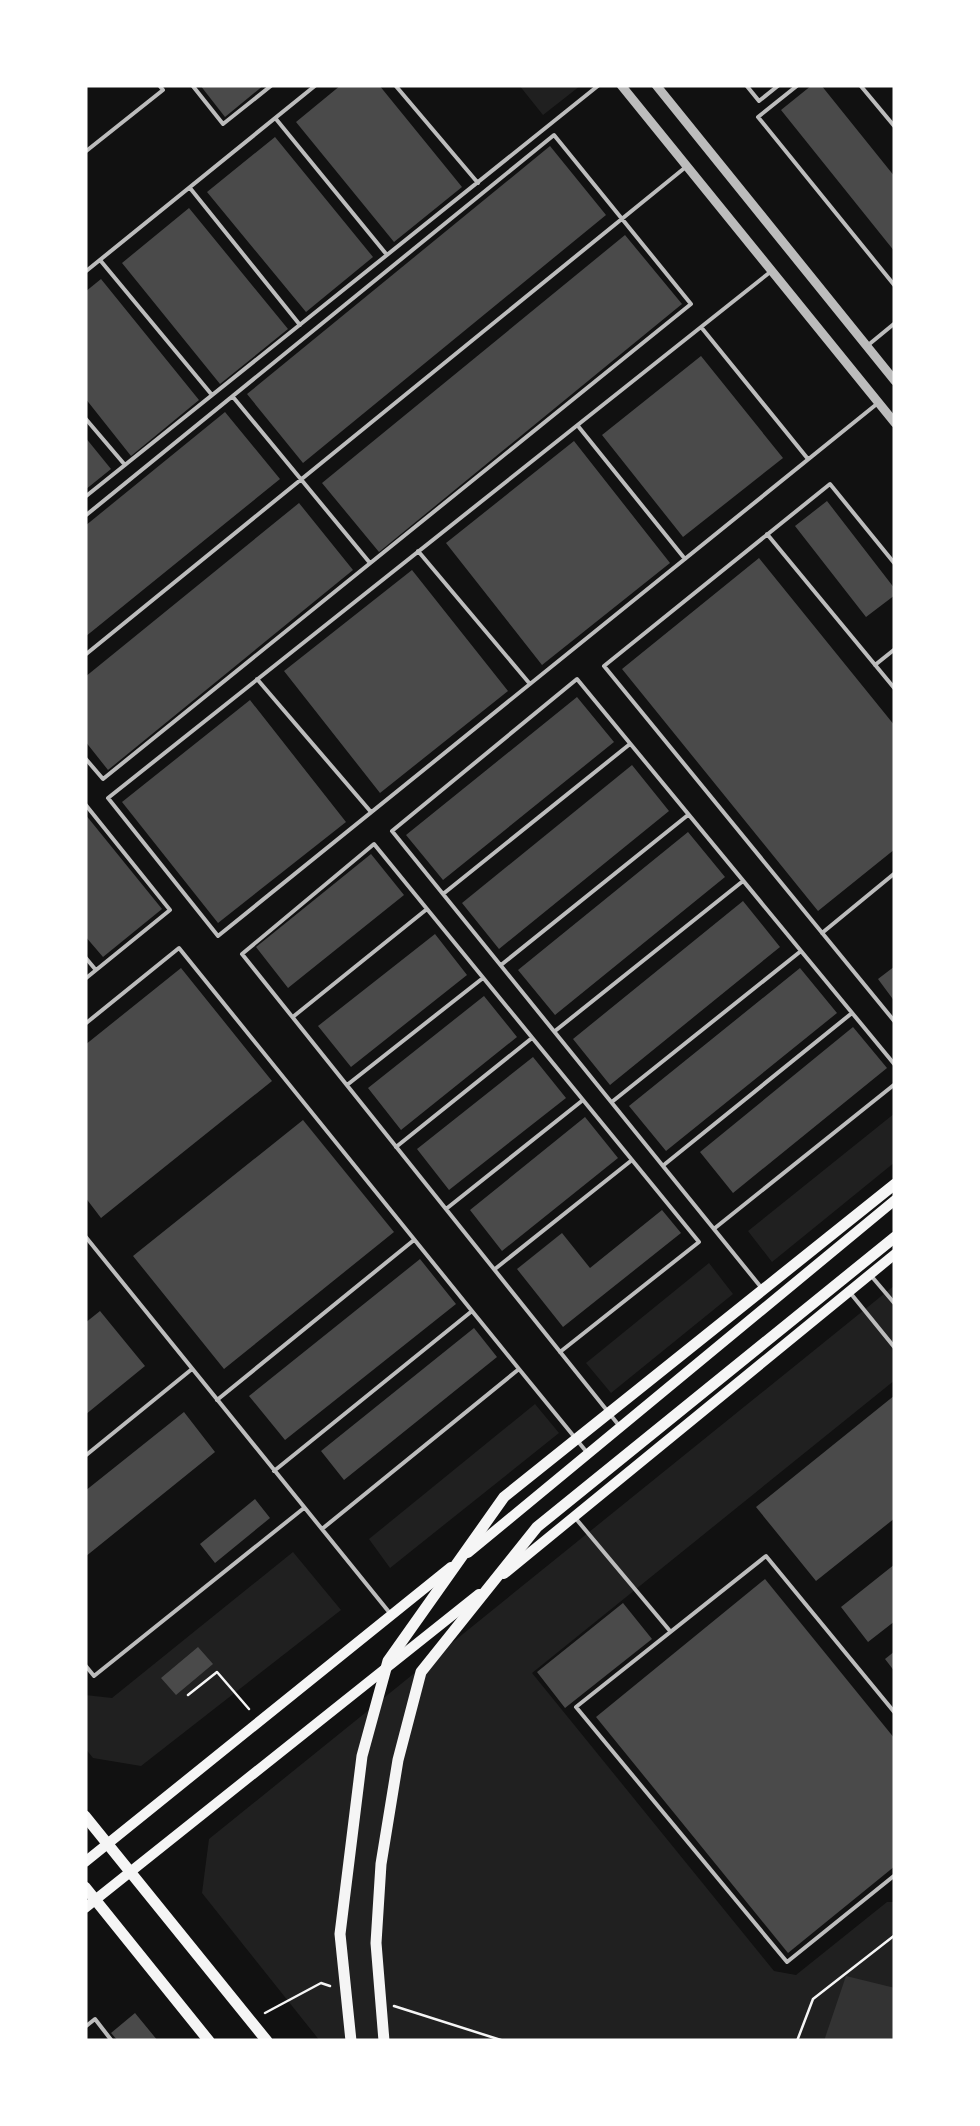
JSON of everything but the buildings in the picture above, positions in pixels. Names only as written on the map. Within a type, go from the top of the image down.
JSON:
[{"type":"main road","points":[[350,2041],[340,1934],[362,1756],[388,1661],[504,1497],[895,1184]]},
{"type":"main road","points":[[85,1862],[392,1616],[895,1200]]},
{"type":"main road","points":[[384,2041],[376,1943],[381,1864],[398,1760],[421,1672],[537,1527],[895,1237]]},
{"type":"main road","points":[[90,1904],[895,1254]]},
{"type":"main road","points":[[85,1816],[268,2041]]},
{"type":"main road","points":[[85,1887],[90,1904],[209,2041]]},
{"type":"street","points":[[621,85],[895,424]]},
{"type":"street","points":[[656,85],[895,381]]},
{"type":"lane","points":[[85,152],[163,90],[159,85]]},
{"type":"lane","points":[[192,85],[223,124],[272,85]]},
{"type":"lane","points":[[85,272],[316,85]]},
{"type":"lane","points":[[395,85],[478,182]]},
{"type":"lane","points":[[85,497],[599,85]]},
{"type":"lane","points":[[746,85],[759,101],[778,85]]},
{"type":"lane","points":[[798,85],[758,118],[895,286]]},
{"type":"lane","points":[[860,85],[895,127]]},
{"type":"lane","points":[[275,118],[387,255]]},
{"type":"lane","points":[[85,516],[554,136],[690,304],[102,780],[85,758]]},
{"type":"lane","points":[[85,656],[687,166]]},
{"type":"lane","points":[[190,187],[300,325]]},
{"type":"lane","points":[[100,260],[212,396]]},
{"type":"lane","points":[[772,271],[108,798],[218,936],[878,403]]},
{"type":"lane","points":[[867,346],[895,324]]},
{"type":"lane","points":[[701,327],[808,460]]},
{"type":"lane","points":[[232,397],[370,563]]},
{"type":"lane","points":[[85,418],[124,465]]},
{"type":"lane","points":[[578,425],[685,559]]},
{"type":"lane","points":[[895,564],[830,484],[604,666],[895,1022]]},
{"type":"lane","points":[[767,534],[895,689]]},
{"type":"lane","points":[[418,552],[530,684]]},
{"type":"lane","points":[[875,665],[895,649]]},
{"type":"lane","points":[[258,679],[371,812]]},
{"type":"lane","points":[[773,1301],[392,830],[576,679],[895,1065]]},
{"type":"lane","points":[[443,894],[630,744]]},
{"type":"lane","points":[[85,804],[170,910],[85,980]]},
{"type":"lane","points":[[500,964],[688,814]]},
{"type":"lane","points":[[560,1352],[698,1242],[374,844],[242,954],[494,1270],[620,1427]]},
{"type":"lane","points":[[822,933],[895,873]]},
{"type":"lane","points":[[555,1032],[743,881]]},
{"type":"lane","points":[[293,1018],[427,909]]},
{"type":"lane","points":[[85,1024],[178,948],[588,1454]]},
{"type":"lane","points":[[612,1102],[801,952]]},
{"type":"lane","points":[[85,957],[96,970]]},
{"type":"lane","points":[[347,1085],[483,978]]},
{"type":"lane","points":[[664,1166],[852,1013]]},
{"type":"lane","points":[[396,1147],[532,1038]]},
{"type":"lane","points":[[714,1228],[895,1084]]},
{"type":"lane","points":[[446,1209],[583,1100]]},
{"type":"lane","points":[[494,1270],[632,1160]]},
{"type":"lane","points":[[85,1236],[392,1616]]},
{"type":"lane","points":[[216,1400],[414,1240]]},
{"type":"lane","points":[[870,1274],[895,1304]]},
{"type":"lane","points":[[849,1291],[895,1348]]},
{"type":"lane","points":[[274,1471],[472,1311]]},
{"type":"lane","points":[[85,1456],[192,1369]]},
{"type":"lane","points":[[322,1529],[518,1369]]},
{"type":"lane","points":[[85,1665],[94,1676],[304,1508]]},
{"type":"lane","points":[[574,1516],[670,1631]]},
{"type":"lane","points":[[895,1712],[766,1556],[576,1707],[787,1962],[895,1875]]},
{"type":"lane","points":[[85,2027],[94,2019],[112,2041]]},
{"type":"path","points":[[188,1695],[217,1672],[259,1722]]},
{"type":"path","points":[[797,2041],[813,1999],[895,1935]]},
{"type":"shaded area","points":[[519,85],[579,85],[580,86],[543,115]]},
{"type":"shaded area","points":[[895,1113],[895,1162],[772,1262],[748,1231]]},
{"type":"shaded area","points":[[709,1263],[733,1294],[611,1393],[586,1363]]},
{"type":"shaded area","points":[[895,1285],[895,1380],[532,1673],[774,1971],[796,1975],[887,1902],[895,1902],[895,2041],[320,2041],[202,1893],[209,1839]]},
{"type":"shaded area","points":[[535,1404],[559,1433],[390,1568],[369,1539]]},
{"type":"shaded area","points":[[293,1552],[341,1610],[141,1766],[93,1758],[85,1748],[85,1695],[112,1698]]},
{"type":"shaded area","points":[[846,1976],[895,1988],[895,2041],[824,2041]]}]
